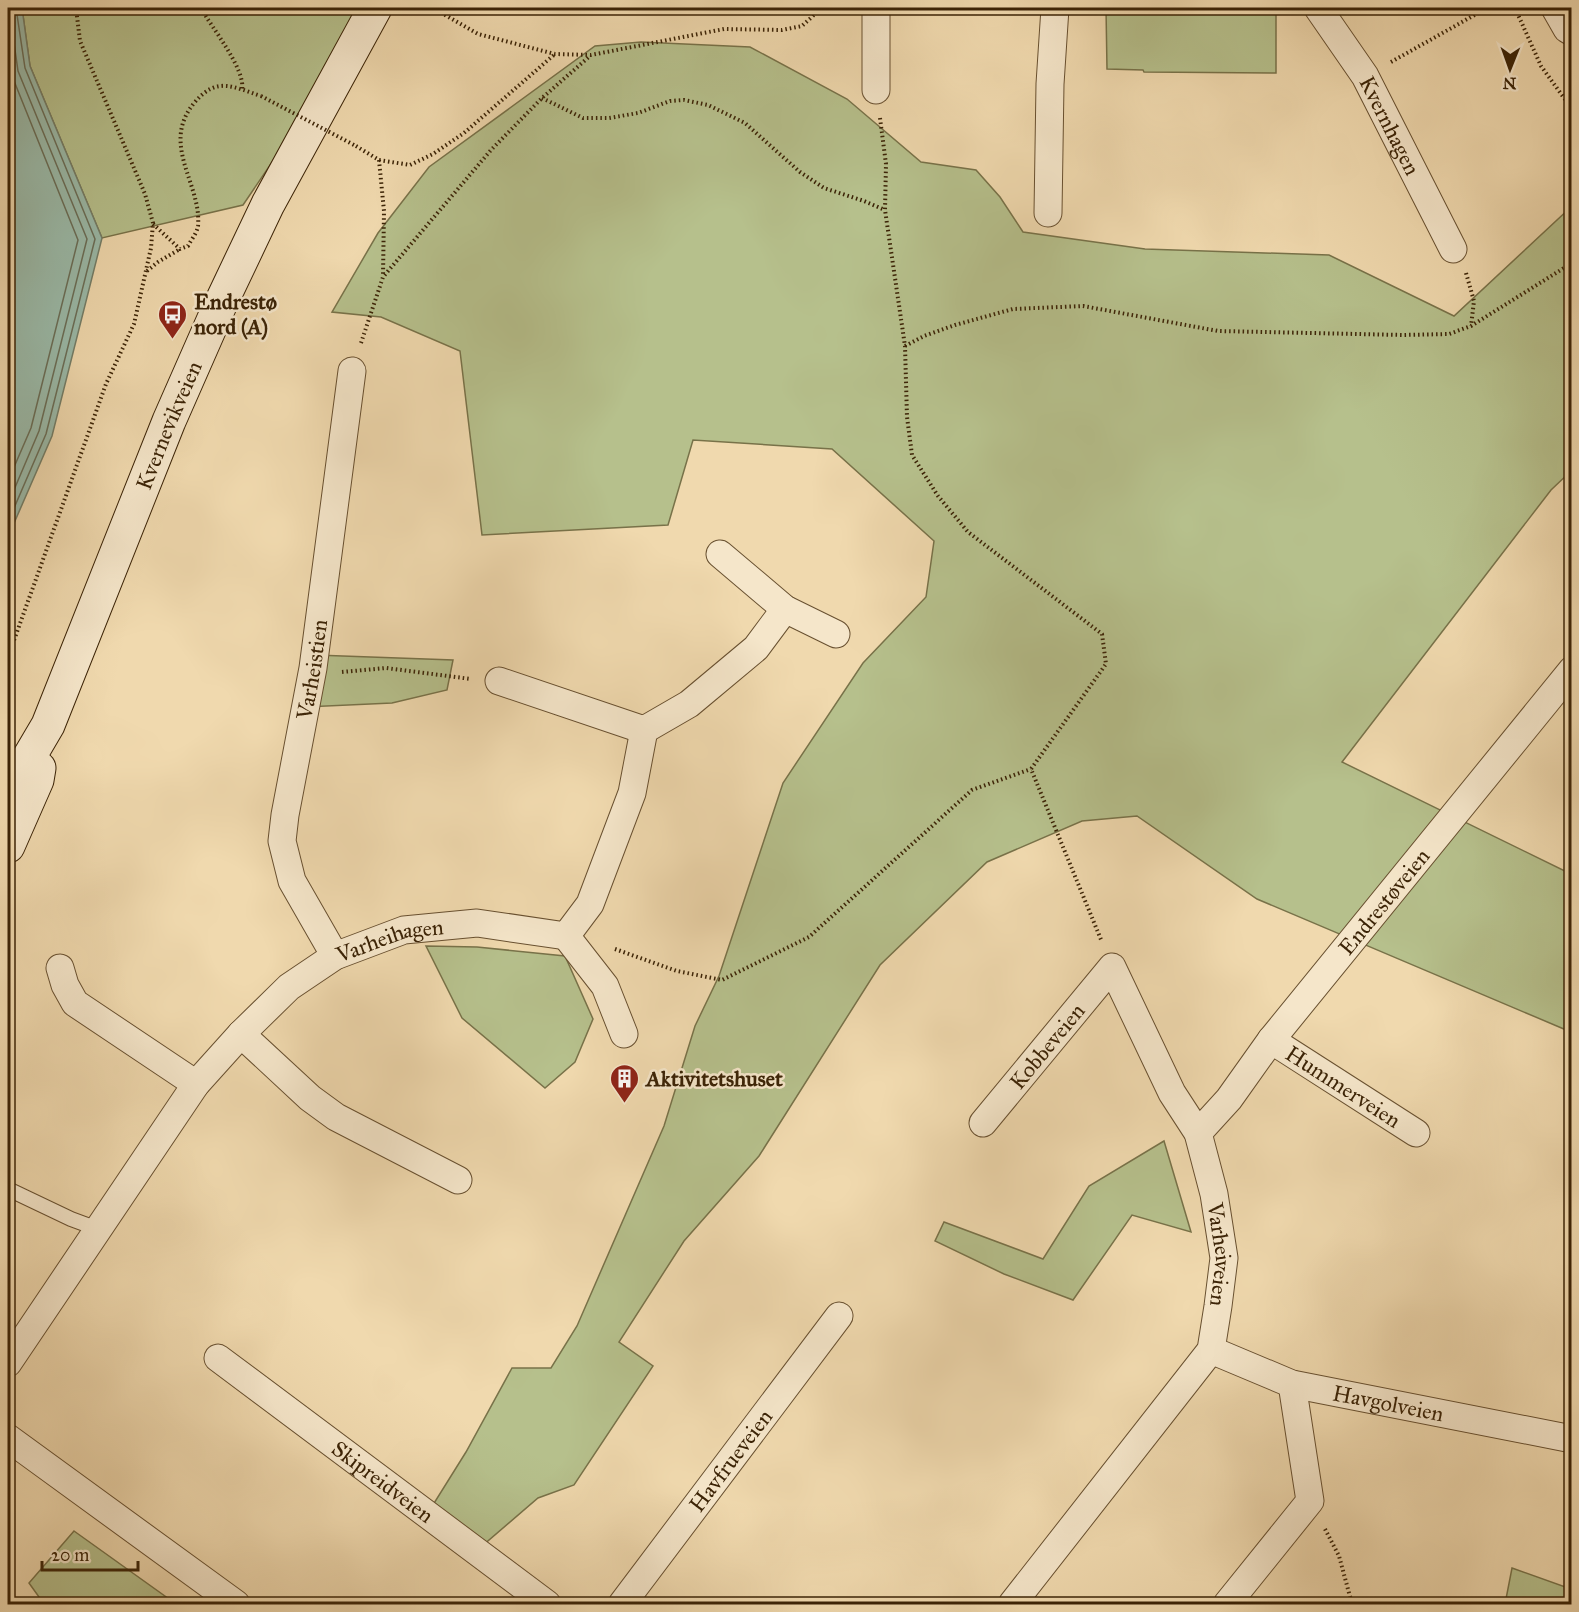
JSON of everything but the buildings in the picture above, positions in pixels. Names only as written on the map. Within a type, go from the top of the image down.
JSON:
[{"type":"main road","name":"Kvernevikveien","points":[[8,793],[48,725],[169,421],[220,305],[268,204],[375,8]]},
{"type":"main road","name":"Kvernevikveien","points":[[8,846],[37,780],[48,725]]},
{"type":"street","points":[[876,8],[876,90]]},
{"type":"street","points":[[1047,213],[1050,84],[1055,8]]},
{"type":"street","name":"Kvernhagen","points":[[1318,8],[1365,76],[1453,249]]},
{"type":"street","points":[[1555,8],[1567,29],[1572,32]]},
{"type":"street","name":"Varheistien","points":[[335,956],[292,880],[282,842],[313,668],[352,371]]},
{"type":"street","points":[[720,554],[785,609],[836,634]]},
{"type":"street","points":[[499,681],[644,730],[689,704],[756,648],[785,609]]},
{"type":"street","name":"Endrestøveien","points":[[1198,1133],[1229,1099],[1271,1040],[1572,670]]},
{"type":"street","points":[[624,1034],[604,986],[566,936],[590,904],[632,793],[644,730]]},
{"type":"street","name":"Varheihagen","points":[[8,1363],[196,1084],[241,1034],[289,987],[335,956],[404,930],[477,923],[566,936]]},
{"type":"street","name":"Kobbeveien","points":[[983,1123],[1112,967]]},
{"type":"street","name":"Varheiveien","points":[[1011,1605],[1210,1350],[1224,1258],[1214,1194],[1198,1133],[1172,1094],[1112,967]]},
{"type":"street","points":[[60,968],[64,985],[75,1003],[196,1084]]},
{"type":"street","points":[[241,1034],[310,1098],[336,1117],[458,1180]]},
{"type":"street","name":"Hummerveien","points":[[1271,1040],[1416,1133]]},
{"type":"street","name":"Havfrueveien","points":[[621,1605],[839,1316]]},
{"type":"street","name":"Havgolveien","points":[[1210,1350],[1292,1384],[1572,1439]]},
{"type":"street","name":"Skipreidveien","points":[[218,1358],[547,1605]]},
{"type":"street","points":[[1227,1605],[1310,1501],[1292,1384]]},
{"type":"street","points":[[8,1438],[237,1605]]},
{"type":"lane","points":[[8,1189],[71,1219],[98,1229]]},
{"type":"path","points":[[8,657],[106,384],[134,324],[147,271],[153,224],[145,194],[80,41],[76,8]]},
{"type":"path","points":[[201,8],[236,66],[243,84],[242,90]]},
{"type":"path","points":[[433,8],[478,34],[555,54],[591,55],[713,30],[782,30],[802,26],[819,8]]},
{"type":"path","points":[[1365,76],[1487,8]]},
{"type":"path","points":[[1515,8],[1541,66],[1572,109]]},
{"type":"path","points":[[147,271],[158,262],[188,246],[198,227],[180,137],[181,126],[192,105],[210,88],[220,85],[261,96],[379,160],[410,165],[433,154],[464,133],[555,54]]},
{"type":"path","points":[[383,277],[491,150],[542,98],[591,55]]},
{"type":"path","points":[[566,936],[613,948],[677,971],[722,980],[809,938],[972,790],[1031,769],[1106,664],[1102,634],[968,532],[938,496],[912,455],[907,417],[905,346],[885,210],[886,164],[876,90]]},
{"type":"path","points":[[542,98],[583,118],[609,118],[638,113],[677,101],[708,105],[745,123],[800,172],[824,188],[885,210]]},
{"type":"path","points":[[352,371],[383,277],[384,211],[379,160]]},
{"type":"path","points":[[153,224],[180,249]]},
{"type":"path","points":[[1453,249],[1466,274],[1474,301],[1471,326]]},
{"type":"path","points":[[905,346],[924,336],[955,325],[1013,309],[1083,306],[1218,331],[1449,334],[1471,326],[1572,263]]},
{"type":"path","points":[[313,668],[343,672],[386,668],[456,678],[499,681]]},
{"type":"path","points":[[1031,769],[1112,967]]},
{"type":"path","points":[[1310,1501],[1340,1556],[1352,1605]]},
{"type":"green space","points":[[22,8],[365,8],[302,118],[243,205],[102,238],[30,66]]},
{"type":"green space","points":[[1106,8],[1276,8],[1276,73],[1144,72],[1143,70],[1107,69]]},
{"type":"green space","points":[[641,42],[750,47],[847,99],[921,162],[976,170],[1000,197],[1023,232],[1145,249],[1329,255],[1454,316],[1571,207],[1571,471],[1551,490],[1342,762],[1571,874],[1571,1032],[1257,899],[1137,816],[1082,821],[987,862],[880,965],[759,1156],[684,1241],[619,1342],[653,1366],[574,1485],[538,1498],[475,1552],[426,1516],[466,1452],[512,1368],[551,1368],[577,1326],[664,1126],[695,1026],[719,976],[783,783],[863,663],[926,597],[934,541],[832,449],[693,440],[668,525],[482,535],[460,351],[381,317],[332,312],[378,233],[429,167],[595,46]]},
{"type":"green space","points":[[315,655],[453,660],[447,690],[392,703],[305,707]]},
{"type":"green space","points":[[426,946],[477,947],[565,956],[593,1019],[575,1062],[545,1088],[462,1018]]},
{"type":"green space","points":[[1164,1141],[1191,1232],[1132,1215],[1073,1300],[1004,1274],[935,1241],[944,1222],[1043,1259],[1089,1186]]},
{"type":"green space","points":[[74,1531],[176,1604],[44,1604],[29,1583]]},
{"type":"green space","points":[[1512,1568],[1571,1589],[1571,1604],[1505,1604]]},
{"type":"water","points":[[8,8],[22,8],[30,66],[102,238],[52,436],[8,537]]},
{"type":"place","name":"Endrestø nord (A)","points":[[173,340]]},
{"type":"place","name":"Aktivitetshuset","points":[[625,1104]]}]
